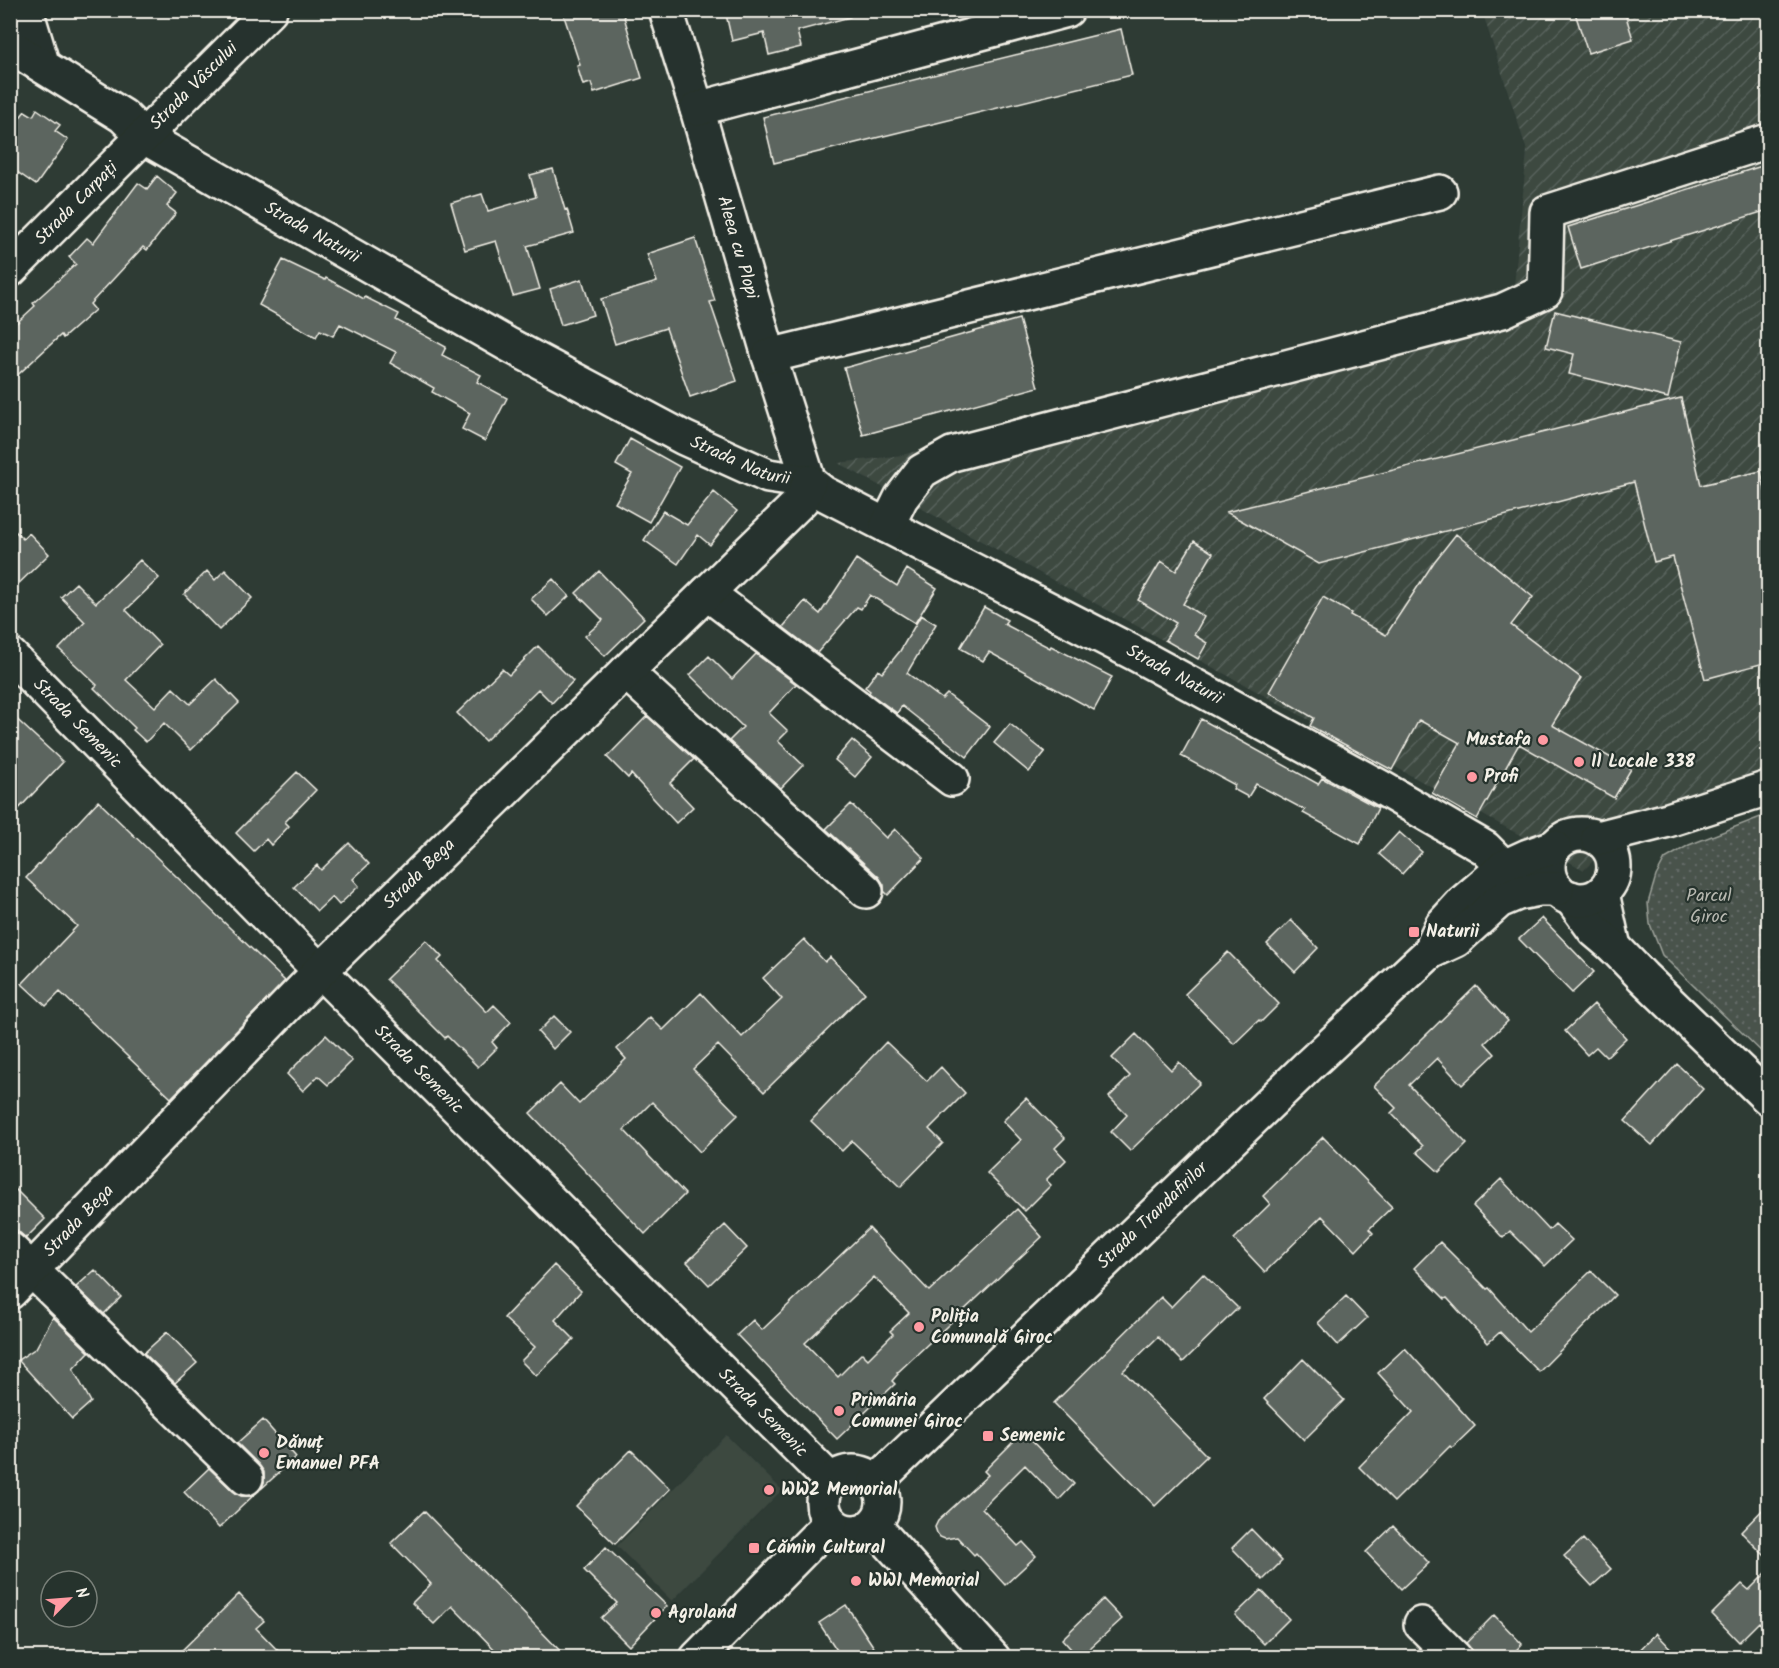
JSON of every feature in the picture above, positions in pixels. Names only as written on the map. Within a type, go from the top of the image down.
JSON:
[{"type":"street","points":[[26,10],[43,66]]},
{"type":"street","name":"Strada Vâscului","points":[[144,137],[270,10]]},
{"type":"street","name":"Aleea cu Plopi","points":[[666,10],[808,482]]},
{"type":"street","points":[[697,109],[1067,10]]},
{"type":"street","name":"Strada Naturii","points":[[10,46],[123,116],[144,137],[507,344],[684,438],[768,476],[808,482],[823,493],[1134,653],[1380,787],[1495,857],[1580,878]]},
{"type":"street","name":"Strada Carpați","points":[[10,270],[144,137]]},
{"type":"street","points":[[887,526],[901,498],[922,471],[952,454],[1502,311],[1545,291],[1547,212],[1768,141]]},
{"type":"street","points":[[769,356],[1440,192]]},
{"type":"street","name":"Strada Bega","points":[[246,1478],[18,1270],[802,500],[808,482]]},
{"type":"street","points":[[707,593],[952,779]]},
{"type":"street","name":"Strada Semenic","points":[[10,655],[320,971],[831,1481]]},
{"type":"street","points":[[626,672],[866,891]]},
{"type":"street","points":[[1558,843],[1549,857],[1548,868],[1551,879],[1580,878],[1668,820],[1768,788]]},
{"type":"street","points":[[1495,857],[1518,848],[1558,843],[1580,833],[1589,834],[1580,878],[1614,946],[1768,1098]]},
{"type":"street","name":"Strada Trandafirilor","points":[[1430,952],[1442,925],[1462,903],[1495,857]]},
{"type":"street","name":"Strada Trandafirilor","points":[[876,1482],[1307,1066],[1430,952],[1456,940],[1499,901],[1518,893],[1580,878]]},
{"type":"street","points":[[859,1472],[876,1482],[881,1490],[883,1509],[873,1525],[865,1530],[847,1531],[831,1522],[826,1515],[824,1497],[831,1481],[839,1475],[859,1472]]},
{"type":"street","points":[[697,1658],[831,1522]]},
{"type":"street","points":[[873,1525],[993,1658]]},
{"type":"street","points":[[1421,1624],[1455,1658]]},
{"type":"shaded area","points":[[1482,11],[1768,11],[1768,774],[1646,808],[1584,870],[838,463],[902,455],[1514,286],[1527,151]]},
{"type":"shaded area","points":[[726,1435],[782,1490],[672,1601],[617,1546]]},
{"type":"green space","name":"Parcul Giroc","points":[[1768,814],[1768,1058],[1662,955],[1650,924],[1648,903],[1656,876],[1665,859],[1689,845]]},
{"type":"building","points":[[562,10],[622,10],[642,78],[594,93],[591,83],[583,85],[577,66],[580,65]]},
{"type":"building","points":[[725,10],[850,10],[850,17],[797,31],[801,47],[769,55],[764,33],[732,41]]},
{"type":"building","points":[[1574,10],[1624,10],[1633,39],[1588,53]]},
{"type":"building","points":[[1121,29],[1132,75],[774,163],[763,117]]},
{"type":"building","points":[[37,109],[60,125],[55,131],[68,140],[36,185],[10,167],[10,130],[25,111],[33,116]]},
{"type":"building","points":[[1768,164],[1768,210],[1581,269],[1568,227]]},
{"type":"building","points":[[553,169],[574,233],[527,246],[540,289],[513,296],[496,241],[465,250],[451,203],[482,194],[488,211],[536,197],[530,175]]},
{"type":"building","points":[[157,176],[177,193],[167,206],[176,213],[147,250],[143,247],[90,304],[95,310],[63,338],[61,335],[10,382],[10,329],[35,306],[33,303],[76,264],[69,257],[87,238],[93,243],[138,183],[147,189]]},
{"type":"building","points":[[695,238],[715,301],[710,302],[737,381],[690,397],[666,328],[615,344],[601,299],[657,282],[647,254]]},
{"type":"building","points":[[283,260],[325,280],[326,278],[364,299],[365,297],[399,314],[396,320],[446,347],[442,355],[481,375],[477,382],[507,398],[485,441],[462,429],[470,413],[432,392],[434,388],[390,363],[396,352],[340,324],[333,336],[320,330],[316,337],[259,305]]},
{"type":"building","points":[[582,279],[593,315],[561,325],[550,289]]},
{"type":"building","points":[[1555,311],[1681,342],[1668,398],[1569,374],[1574,354],[1546,347]]},
{"type":"building","points":[[1019,319],[1038,387],[863,435],[844,368]]},
{"type":"building","points":[[1681,398],[1701,485],[1761,471],[1768,503],[1768,662],[1705,679],[1673,557],[1654,562],[1634,482],[1319,564],[1226,512]]},
{"type":"building","points":[[630,439],[680,467],[649,522],[615,503],[632,474],[616,465]]},
{"type":"building","points":[[714,492],[737,511],[710,545],[698,535],[678,564],[644,540],[663,511],[687,525]]},
{"type":"building","points":[[10,526],[23,539],[29,533],[49,554],[10,592]]},
{"type":"building","points":[[1456,534],[1533,597],[1511,625],[1581,678],[1552,725],[1631,769],[1614,798],[1519,744],[1477,819],[1432,793],[1460,743],[1419,720],[1392,770],[1310,726],[1314,718],[1269,692],[1323,597],[1386,635],[1434,562]]},
{"type":"building","points":[[1194,541],[1213,553],[1183,604],[1204,617],[1194,635],[1207,643],[1198,659],[1165,640],[1176,623],[1138,600],[1161,561],[1176,571]]},
{"type":"building","points":[[856,559],[897,586],[907,569],[937,588],[915,623],[870,595],[861,609],[857,607],[817,653],[783,627],[805,601],[820,614]]},
{"type":"building","points":[[140,560],[159,578],[126,610],[160,645],[126,680],[155,707],[173,688],[190,704],[216,679],[239,703],[191,750],[164,723],[146,742],[94,688],[97,685],[59,649],[85,622],[61,597],[76,583],[96,603]]},
{"type":"building","points":[[225,570],[252,598],[219,630],[184,594],[207,571],[215,580]]},
{"type":"building","points":[[599,571],[644,618],[605,656],[585,636],[603,620],[576,593]]},
{"type":"building","points":[[553,579],[569,596],[548,616],[531,599]]},
{"type":"building","points":[[984,607],[1007,620],[1004,624],[1112,677],[1094,710],[989,652],[983,661],[960,648]]},
{"type":"building","points":[[921,615],[936,624],[907,673],[942,699],[947,694],[990,727],[967,757],[902,706],[897,713],[869,693],[870,691],[865,687],[878,670],[882,673],[900,651]]},
{"type":"building","points":[[538,646],[573,681],[552,703],[538,689],[485,741],[457,713],[502,669],[509,675]]},
{"type":"building","points":[[756,654],[796,684],[769,713],[788,731],[778,741],[803,765],[781,788],[729,741],[743,727],[690,675],[709,656],[732,679]]},
{"type":"building","points":[[10,713],[63,762],[10,818]]},
{"type":"building","points":[[647,716],[694,759],[670,783],[693,807],[676,823],[631,774],[628,778],[607,757]]},
{"type":"building","points":[[1201,719],[1318,784],[1322,778],[1378,808],[1360,844],[1303,813],[1305,810],[1256,784],[1248,797],[1233,789],[1235,785],[1181,756]]},
{"type":"building","points":[[1010,724],[1045,752],[1029,772],[994,743]]},
{"type":"building","points":[[852,740],[872,757],[855,777],[835,760]]},
{"type":"building","points":[[297,772],[316,790],[285,822],[289,826],[271,845],[266,839],[254,851],[236,833]]},
{"type":"building","points":[[98,801],[285,981],[171,1098],[60,992],[46,1006],[22,984],[77,926],[26,878]]},
{"type":"building","points":[[851,804],[886,838],[895,829],[924,858],[888,895],[879,877],[826,829]]},
{"type":"building","points":[[1399,832],[1422,852],[1402,874],[1379,854]]},
{"type":"building","points":[[349,843],[369,864],[353,879],[359,886],[339,905],[332,897],[317,911],[294,887],[317,865],[321,870]]},
{"type":"building","points":[[1542,918],[1594,972],[1572,993],[1519,939]]},
{"type":"building","points":[[1291,920],[1318,948],[1295,972],[1267,944]]},
{"type":"building","points":[[804,939],[825,962],[830,957],[865,993],[764,1092],[718,1045],[693,1069],[738,1115],[700,1152],[652,1102],[624,1130],[685,1194],[645,1234],[530,1113],[560,1084],[579,1104],[626,1059],[617,1049],[650,1017],[663,1030],[701,993],[742,1037],[782,999],[763,978]]},
{"type":"building","points":[[426,940],[442,957],[438,961],[487,1012],[494,1005],[511,1022],[492,1042],[497,1048],[478,1067],[447,1036],[445,1038],[386,979]]},
{"type":"building","points":[[1228,952],[1279,1004],[1234,1044],[1185,994]]},
{"type":"building","points":[[1476,986],[1508,1021],[1485,1043],[1495,1054],[1462,1085],[1437,1058],[1409,1085],[1467,1144],[1439,1172],[1417,1152],[1423,1146],[1391,1113],[1396,1108],[1374,1086]]},
{"type":"building","points":[[1594,1004],[1626,1038],[1606,1057],[1596,1047],[1587,1055],[1565,1031]]},
{"type":"building","points":[[554,1016],[570,1032],[553,1049],[538,1032]]},
{"type":"building","points":[[1136,1034],[1171,1070],[1179,1062],[1200,1083],[1130,1151],[1111,1132],[1127,1115],[1109,1097],[1130,1076],[1112,1058]]},
{"type":"building","points":[[326,1035],[352,1061],[328,1085],[318,1076],[303,1091],[287,1074]]},
{"type":"building","points":[[886,1042],[927,1081],[941,1067],[965,1093],[929,1129],[943,1143],[900,1187],[852,1141],[842,1151],[811,1121]]},
{"type":"building","points":[[1677,1064],[1703,1089],[1652,1145],[1625,1121]]},
{"type":"building","points":[[1026,1098],[1065,1138],[1055,1148],[1066,1160],[1046,1180],[1051,1185],[1025,1211],[987,1173],[1021,1140],[1003,1121]]},
{"type":"building","points":[[1323,1137],[1392,1207],[1369,1229],[1373,1233],[1356,1251],[1322,1216],[1265,1272],[1234,1239],[1270,1204],[1263,1196]]},
{"type":"building","points":[[1501,1179],[1549,1230],[1555,1224],[1572,1240],[1545,1266],[1510,1231],[1503,1238],[1473,1206]]},
{"type":"building","points":[[10,1184],[45,1219],[26,1238],[10,1224]]},
{"type":"building","points":[[1017,1209],[1042,1237],[897,1373],[892,1381],[895,1384],[837,1439],[737,1335],[753,1320],[762,1330],[869,1228],[929,1291]],"holes":[[[874,1277],[909,1313],[890,1331],[893,1334],[868,1359],[862,1353],[838,1377],[805,1343]]]},
{"type":"building","points":[[725,1225],[747,1248],[709,1285],[687,1262]]},
{"type":"building","points":[[1440,1242],[1487,1289],[1489,1288],[1528,1332],[1591,1271],[1615,1295],[1539,1372],[1500,1332],[1488,1343],[1447,1298],[1445,1299],[1414,1268]]},
{"type":"building","points":[[554,1265],[581,1291],[555,1320],[574,1339],[536,1376],[521,1361],[535,1347],[504,1318]]},
{"type":"building","points":[[95,1270],[121,1297],[104,1314],[76,1287]]},
{"type":"building","points":[[1203,1274],[1238,1308],[1183,1362],[1158,1337],[1123,1371],[1207,1456],[1155,1506],[1054,1403],[1161,1297],[1171,1307]]},
{"type":"building","points":[[1346,1296],[1367,1318],[1338,1345],[1318,1323]]},
{"type":"building","points":[[53,1317],[89,1352],[73,1369],[91,1402],[72,1419],[18,1360],[36,1348]]},
{"type":"building","points":[[167,1332],[197,1363],[175,1383],[144,1353]]},
{"type":"building","points":[[1405,1348],[1475,1426],[1452,1448],[1450,1446],[1394,1502],[1359,1467],[1413,1412],[1378,1373]]},
{"type":"building","points":[[1303,1359],[1344,1400],[1304,1440],[1264,1399]]},
{"type":"building","name":"Dănuț Emanuel PFA","points":[[263,1420],[296,1457],[261,1489],[264,1472],[237,1443]]},
{"type":"building","points":[[1023,1432],[1074,1484],[1059,1500],[1025,1465],[982,1508],[1018,1546],[1023,1542],[1036,1556],[1005,1585],[976,1553],[974,1555],[957,1537],[945,1539],[940,1537],[935,1527],[938,1521],[988,1475],[984,1471]]},
{"type":"building","points":[[631,1450],[670,1489],[615,1544],[576,1506]]},
{"type":"building","points":[[209,1468],[241,1496],[251,1496],[256,1493],[219,1528],[184,1492]]},
{"type":"building","points":[[1768,1504],[1768,1559],[1741,1532]]},
{"type":"building","points":[[424,1511],[567,1658],[503,1658],[452,1606],[434,1624],[412,1603],[431,1584],[391,1543]]},
{"type":"building","points":[[1393,1526],[1429,1563],[1401,1589],[1366,1552]]},
{"type":"building","points":[[1251,1529],[1282,1561],[1263,1580],[1232,1548]]},
{"type":"building","points":[[1583,1539],[1611,1569],[1592,1586],[1564,1556]]},
{"type":"building","points":[[606,1547],[667,1606],[629,1646],[601,1618],[617,1603],[584,1570]]},
{"type":"building","points":[[1768,1571],[1768,1632],[1759,1622],[1739,1642],[1712,1614],[1742,1584],[1749,1590]]},
{"type":"building","points":[[1261,1590],[1289,1619],[1264,1644],[1235,1615]]},
{"type":"building","points":[[239,1594],[264,1621],[256,1628],[285,1658],[174,1658]]},
{"type":"building","points":[[1103,1599],[1122,1619],[1079,1658],[1062,1639]]},
{"type":"building","points":[[846,1605],[881,1658],[842,1658],[819,1623]]},
{"type":"building","points":[[1494,1615],[1522,1644],[1509,1658],[1473,1658],[1473,1653],[1466,1643]]},
{"type":"building","points":[[1656,1633],[1680,1658],[1632,1658]]},
{"type":"place","name":"Mustafa","points":[[1543,740]]},
{"type":"place","name":"Il Locale 338","points":[[1579,762]]},
{"type":"place","name":"Profi","points":[[1472,777]]},
{"type":"place","name":"Naturii","points":[[1414,932]]},
{"type":"place","name":"Poliția Comunală Giroc","points":[[919,1327]]},
{"type":"place","name":"Primăria Comunei Giroc","points":[[839,1411]]},
{"type":"place","name":"Semenic","points":[[988,1436]]},
{"type":"place","name":"Dănuț Emanuel PFA","points":[[264,1453]]},
{"type":"place","name":"WW2 Memorial","points":[[769,1490]]},
{"type":"place","name":"Cămin Cultural","points":[[754,1548]]},
{"type":"place","name":"WW1 Memorial","points":[[856,1581]]},
{"type":"place","name":"Agroland","points":[[656,1613]]}]
